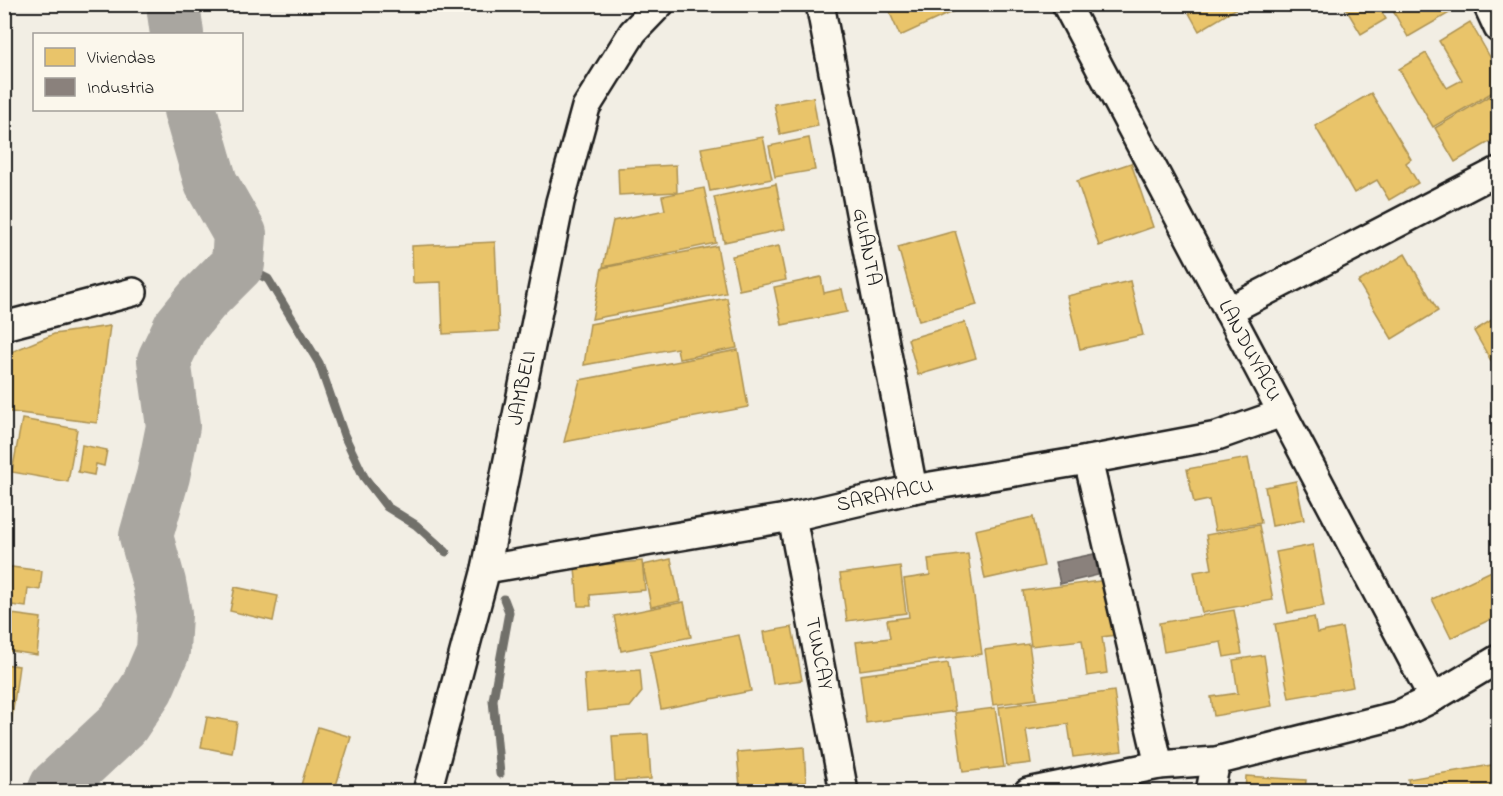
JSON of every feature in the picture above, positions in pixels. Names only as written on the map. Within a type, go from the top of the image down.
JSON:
[{"type":"street","name":"JAMBELI","points":[[427,792],[486,569],[560,202],[586,107],[633,32],[660,4]]},
{"type":"street","name":"GUANTA","points":[[820,4],[913,489]]},
{"type":"street","name":"LANDUYACU","points":[[1066,4],[1433,698]]},
{"type":"street","points":[[1486,4],[1498,28]]},
{"type":"street","points":[[1228,310],[1498,171]]},
{"type":"street","points":[[4,326],[133,292]]},
{"type":"street","name":"SARAYACU","points":[[486,569],[792,517],[913,489],[1217,436],[1282,413]]},
{"type":"street","points":[[1088,460],[1160,765]]},
{"type":"street","name":"TUNCAY","points":[[792,517],[844,792]]},
{"type":"street","points":[[1028,792],[1160,765],[1216,761],[1398,715],[1433,698],[1498,659]]},
{"type":"street","points":[[1210,792],[1216,761]]},
{"type":"building: Viviendas","points":[[886,4],[969,4],[900,36]]},
{"type":"building: Viviendas","points":[[1184,4],[1244,4],[1199,31]]},
{"type":"building: Viviendas","points":[[1343,4],[1377,4],[1386,19],[1361,34]]},
{"type":"building: Viviendas","points":[[1389,4],[1463,4],[1463,5],[1408,37]]},
{"type":"building: Viviendas","points":[[1470,22],[1498,71],[1498,89],[1433,127],[1399,69],[1426,53],[1447,88],[1462,80],[1439,41]]},
{"type":"building: Viviendas","points":[[1496,92],[1498,96],[1498,137],[1455,162],[1435,128]]},
{"type":"building: Viviendas","points":[[1371,93],[1411,159],[1406,163],[1418,183],[1389,200],[1377,180],[1354,193],[1315,126]]},
{"type":"building: Viviendas","points":[[813,97],[818,126],[780,134],[774,104]]},
{"type":"building: Viviendas","points":[[763,137],[772,179],[710,191],[701,148]]},
{"type":"building: Viviendas","points":[[809,138],[815,170],[775,177],[769,146]]},
{"type":"building: Viviendas","points":[[1131,163],[1153,227],[1099,246],[1077,181]]},
{"type":"building: Viviendas","points":[[676,165],[677,192],[619,195],[618,168]]},
{"type":"building: Viviendas","points":[[776,184],[785,229],[724,242],[714,197]]},
{"type":"building: Viviendas","points":[[704,188],[716,243],[603,267],[613,221],[665,210],[662,196]]},
{"type":"building: Viviendas","points":[[955,231],[977,305],[919,321],[898,247]]},
{"type":"building: Viviendas","points":[[495,242],[499,331],[443,334],[441,282],[413,283],[412,246]]},
{"type":"building: Viviendas","points":[[717,246],[726,293],[592,319],[602,268]]},
{"type":"building: Viviendas","points":[[779,246],[786,280],[739,290],[732,256]]},
{"type":"building: Viviendas","points":[[1405,254],[1438,311],[1392,339],[1358,282]]},
{"type":"building: Viviendas","points":[[821,277],[824,293],[842,289],[847,312],[782,325],[774,287]]},
{"type":"building: Viviendas","points":[[1130,281],[1143,335],[1080,349],[1067,296]]},
{"type":"building: Viviendas","points":[[727,298],[737,348],[679,359],[677,348],[584,365],[590,324]]},
{"type":"building: Viviendas","points":[[1498,316],[1498,373],[1474,331]]},
{"type":"building: Viviendas","points":[[965,322],[976,358],[918,375],[908,339]]},
{"type":"building: Viviendas","points":[[110,326],[97,423],[4,411],[4,355],[54,334]]},
{"type":"building: Viviendas","points":[[738,350],[748,407],[564,442],[580,380]]},
{"type":"building: Viviendas","points":[[22,419],[77,429],[68,482],[12,472]]},
{"type":"building: Viviendas","points":[[82,445],[107,450],[104,466],[96,464],[94,475],[78,472]]},
{"type":"building: Viviendas","points":[[1248,458],[1261,523],[1215,531],[1209,500],[1194,503],[1187,469]]},
{"type":"building: Viviendas","points":[[1296,481],[1304,520],[1272,526],[1265,487]]},
{"type":"building: Viviendas","points":[[1033,517],[1044,566],[985,579],[975,530]]},
{"type":"building: Viviendas","points":[[1259,525],[1273,600],[1202,613],[1194,572],[1212,569],[1206,535]]},
{"type":"building: Viviendas","points":[[1313,545],[1324,606],[1288,613],[1276,552]]},
{"type":"building: Viviendas","points":[[968,554],[982,654],[860,670],[856,642],[890,638],[887,620],[909,617],[904,579],[930,575],[928,559]]},
{"type":"building: Viviendas","points":[[671,559],[680,601],[651,607],[643,565]]},
{"type":"building: Viviendas","points":[[642,561],[645,590],[590,595],[591,606],[578,606],[575,567]]},
{"type":"building: Viviendas","points":[[4,566],[42,571],[40,590],[28,588],[26,607],[4,604]]},
{"type":"building: Viviendas","points":[[900,566],[906,613],[847,621],[840,574]]},
{"type":"building: Viviendas","points":[[1498,568],[1498,616],[1451,638],[1432,599]]},
{"type":"building: Viviendas","points":[[1115,579],[1123,634],[1102,637],[1107,673],[1087,676],[1082,640],[1031,646],[1023,591]]},
{"type":"building: Viviendas","points":[[235,587],[278,596],[273,621],[230,611]]},
{"type":"building: Viviendas","points":[[684,602],[691,637],[621,651],[614,616]]},
{"type":"building: Viviendas","points":[[1234,610],[1242,654],[1224,657],[1221,642],[1164,652],[1159,623]]},
{"type":"building: Viviendas","points":[[4,613],[41,618],[37,655],[4,650]]},
{"type":"building: Viviendas","points":[[1314,617],[1317,633],[1342,628],[1353,687],[1289,698],[1275,624]]},
{"type":"building: Viviendas","points":[[792,627],[802,680],[773,684],[764,632]]},
{"type":"building: Viviendas","points":[[739,635],[751,691],[661,709],[650,652]]},
{"type":"building: Viviendas","points":[[1029,644],[1037,699],[993,705],[985,650]]},
{"type":"building: Viviendas","points":[[1264,655],[1272,706],[1214,716],[1211,697],[1238,693],[1233,660]]},
{"type":"building: Viviendas","points":[[948,663],[955,711],[866,723],[860,675]]},
{"type":"building: Viviendas","points":[[4,664],[19,666],[11,725],[4,724]]},
{"type":"building: Viviendas","points":[[640,670],[642,692],[630,707],[587,711],[584,674]]},
{"type":"building: Viviendas","points":[[1114,691],[1122,751],[1073,757],[1068,724],[1026,730],[1031,763],[1007,766],[999,707]]},
{"type":"building: Viviendas","points":[[995,708],[1004,767],[963,772],[955,713]]},
{"type":"building: Viviendas","points":[[207,717],[237,722],[232,753],[201,747]]},
{"type":"building: Viviendas","points":[[318,727],[351,737],[334,792],[299,792]]},
{"type":"building: Viviendas","points":[[648,734],[651,779],[615,781],[612,736]]},
{"type":"building: Viviendas","points":[[804,747],[806,782],[740,787],[737,752]]},
{"type":"building: Viviendas","points":[[1498,764],[1498,792],[1410,792],[1408,779]]},
{"type":"building: Viviendas","points":[[1246,776],[1306,780],[1305,792],[1245,792]]},
{"type":"building: Industria","points":[[1094,554],[1098,575],[1060,584],[1055,562]]},
{"type":"waterway","points":[[174,4],[177,33]]},
{"type":"waterway","points":[[54,792],[56,787],[123,724],[147,688],[163,651],[165,614],[146,536],[163,476],[173,426],[164,360],[180,327],[202,300],[238,264],[240,234],[211,183],[190,111]]},
{"type":"waterway","points":[[238,264],[268,279],[319,363],[344,435],[364,477],[387,507],[416,525],[446,552]]},
{"type":"waterway","points":[[500,774],[493,700],[509,612],[504,599]]}]
